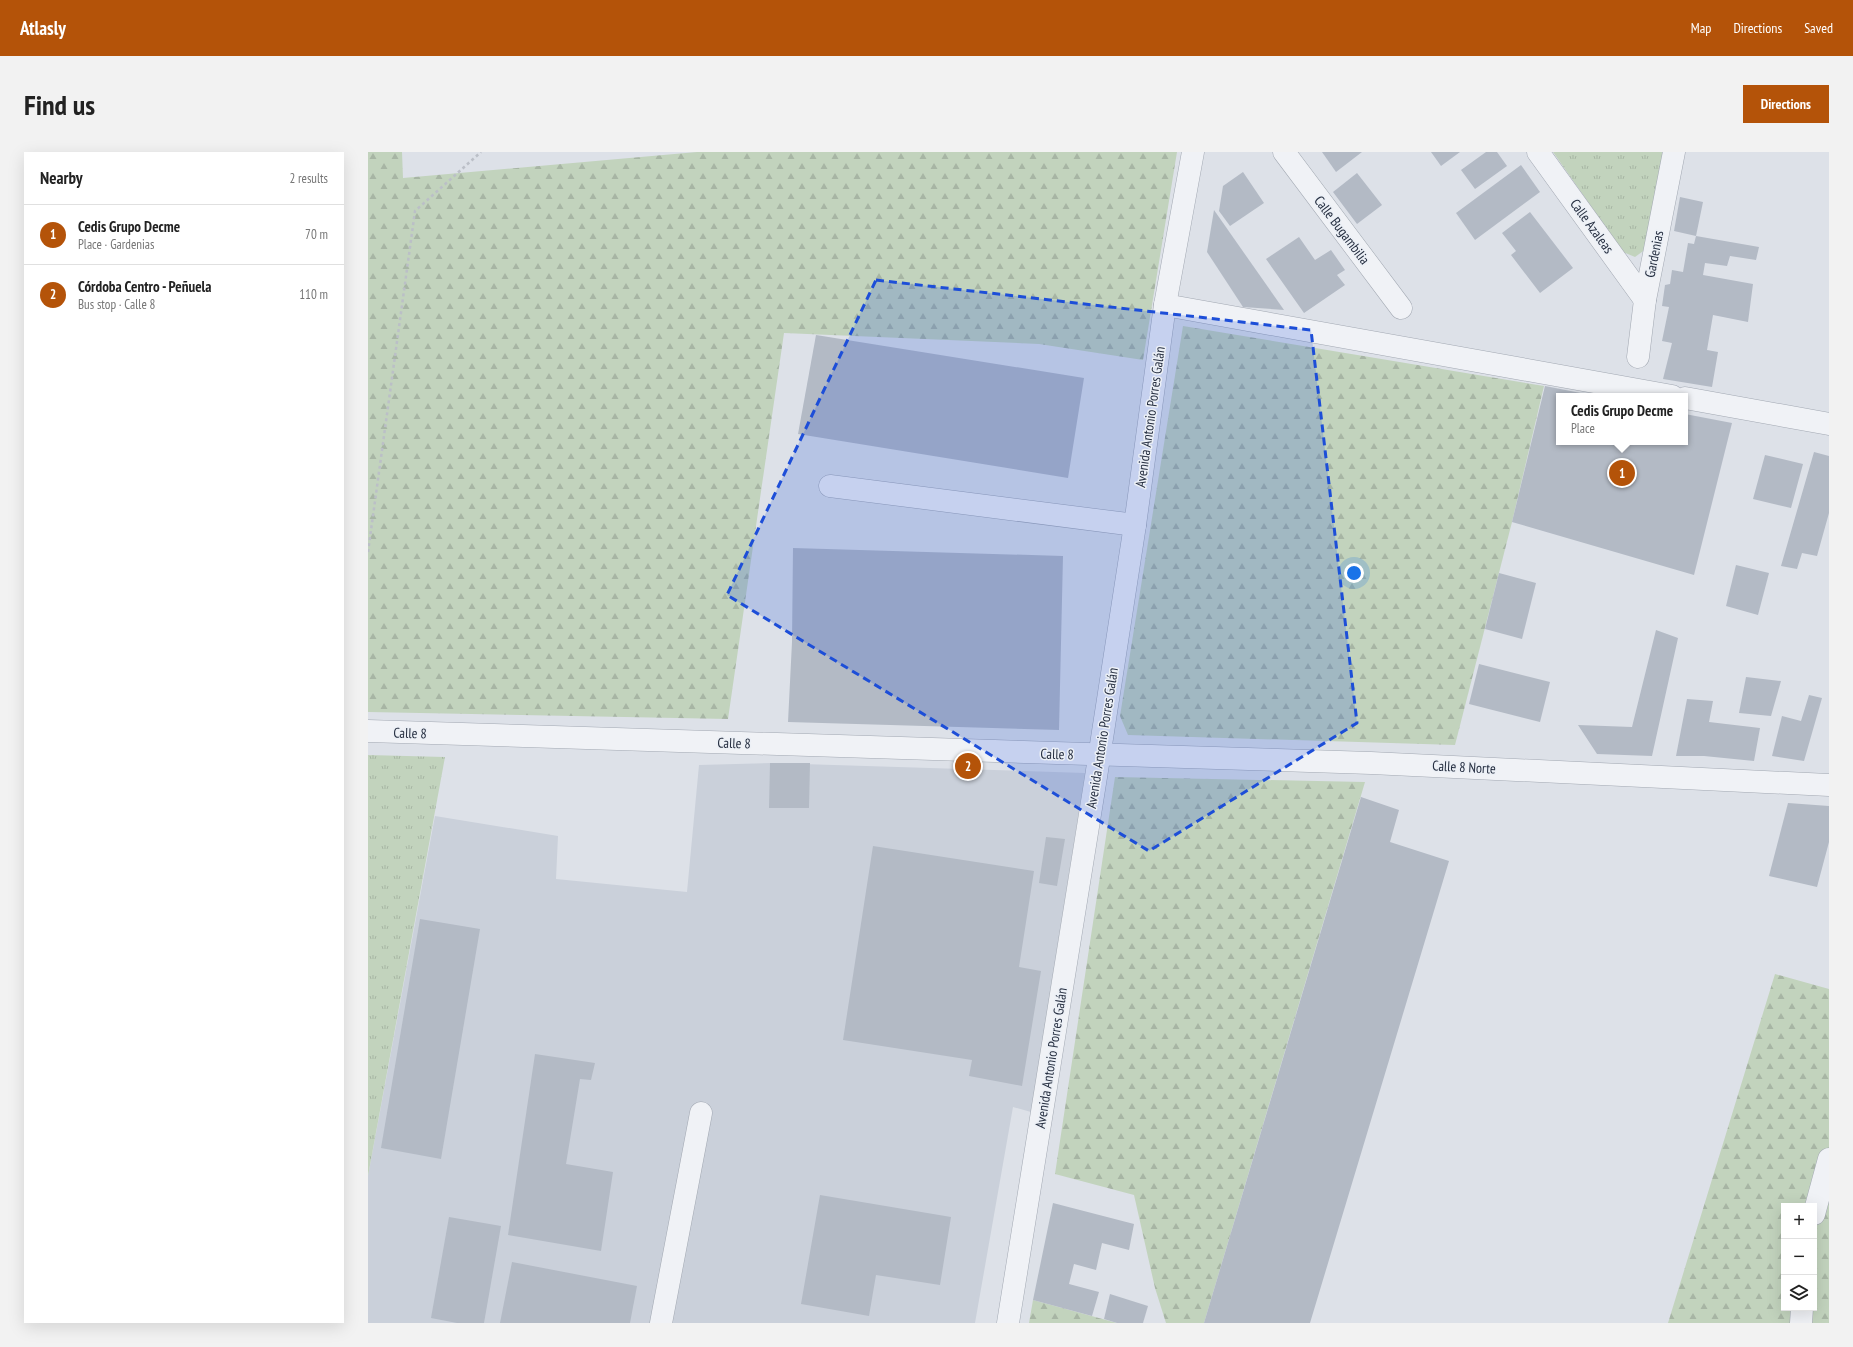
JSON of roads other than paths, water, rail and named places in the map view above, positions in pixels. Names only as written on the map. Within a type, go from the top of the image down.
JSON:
[{"type":"street","name":"Avenida Antonio Porres Galán","points":[[1008,1323],[1135,525],[1165,305],[1193,152]]},
{"type":"street","name":"Calle Bugambilia","points":[[1284,152],[1401,308]]},
{"type":"street","name":"Calle Azaleas","points":[[1538,152],[1645,300]]},
{"type":"street","name":"Gardenias","points":[[1638,356],[1645,300],[1674,152]]},
{"type":"street","points":[[1165,305],[1655,393]]},
{"type":"street","points":[[1688,399],[1829,424]]},
{"type":"street","points":[[830,486],[1135,525]]},
{"type":"street","name":"Calle 8","points":[[368,731],[1099,755]]},
{"type":"street","name":"Calle 8 Norte","points":[[1099,755],[1371,763],[1829,784]]},
{"type":"street","points":[[661,1323],[701,1113]]},
{"type":"street","points":[[1817,1203],[1829,1160]]},
{"type":"street","points":[[1801,1323],[1802,1311]]},
{"type":"place","name":"Cedis Grupo Decme","points":[[1622,473]]},
{"type":"place","name":"Córdoba Centro - Peñuela","points":[[968,766]]}]
